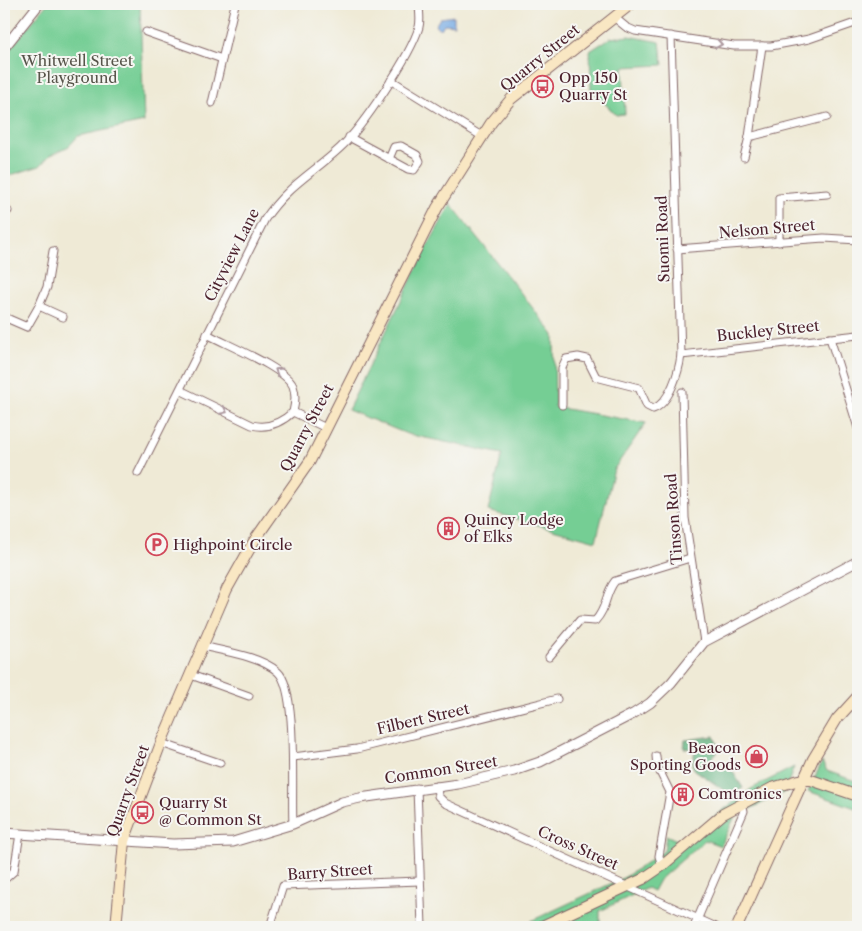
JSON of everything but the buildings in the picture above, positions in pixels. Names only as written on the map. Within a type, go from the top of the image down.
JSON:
[{"type":"main road","name":"Quarry Street","points":[[116,927],[124,841],[161,743],[202,646],[240,563],[310,461],[437,208],[491,122],[522,89],[631,4]]},
{"type":"main road","points":[[737,927],[812,759],[837,719],[858,696]]},
{"type":"main road","points":[[540,927],[630,887],[662,866],[717,818],[772,788],[803,780],[816,781],[858,796]]},
{"type":"street","points":[[4,48],[39,4]]},
{"type":"street","points":[[212,103],[235,4]]},
{"type":"street","name":"Cityview Lane","points":[[138,473],[265,219],[289,189],[334,153],[349,138],[391,80],[415,37],[419,25],[418,4]]},
{"type":"street","points":[[615,18],[632,30],[734,46],[762,46],[802,41],[858,22]]},
{"type":"street","points":[[146,32],[222,58]]},
{"type":"street","name":"Suomi Road","points":[[562,405],[562,368],[566,359],[578,357],[588,359],[596,377],[630,384],[641,392],[647,406],[653,409],[660,407],[665,400],[679,367],[681,355],[671,36]]},
{"type":"street","points":[[744,156],[749,137],[762,46]]},
{"type":"street","points":[[391,80],[483,137]]},
{"type":"street","points":[[749,137],[827,117]]},
{"type":"street","points":[[349,138],[389,159]]},
{"type":"street","points":[[779,242],[779,198],[827,194]]},
{"type":"street","name":"Nelson Street","points":[[677,249],[824,238],[858,240]]},
{"type":"street","points":[[4,317],[27,327],[47,287],[53,251]]},
{"type":"street","points":[[39,306],[63,317]]},
{"type":"street","points":[[180,390],[252,425],[262,427],[279,423],[293,412],[295,395],[292,385],[283,373],[207,334]]},
{"type":"street","name":"Buckley Street","points":[[681,355],[858,335]]},
{"type":"street","points":[[830,338],[858,428]]},
{"type":"street","name":"Tinson Road","points":[[682,392],[685,518],[704,642]]},
{"type":"street","points":[[293,412],[326,428]]},
{"type":"street","points":[[549,657],[580,620],[595,621],[605,610],[610,588],[615,581],[690,558]]},
{"type":"street","name":"Common Street","points":[[4,833],[180,844],[234,842],[293,824],[342,802],[417,788],[485,779],[514,771],[540,762],[600,732],[650,703],[671,683],[704,642],[858,561]]},
{"type":"street","points":[[202,646],[235,654],[264,664],[277,671],[284,679],[288,694],[293,757],[291,794],[293,824]]},
{"type":"street","points":[[190,675],[249,696]]},
{"type":"street","name":"Filbert Street","points":[[293,757],[357,749],[557,699]]},
{"type":"street","points":[[161,743],[220,763]]},
{"type":"street","points":[[656,756],[656,766],[670,792],[659,856],[662,866]]},
{"type":"street","name":"Cross Street","points":[[437,786],[438,796],[445,803],[716,927]]},
{"type":"street","points":[[417,788],[422,927]]},
{"type":"street","points":[[694,927],[742,813],[742,803]]},
{"type":"street","points":[[4,880],[14,871],[20,834]]},
{"type":"street","name":"Barry Street","points":[[270,927],[283,886],[420,880]]},
{"type":"green space","name":"Whitwell Street Playground","points":[[47,4],[140,5],[144,122],[78,136],[69,146],[49,156],[40,166],[4,177],[4,56]]},
{"type":"green space","points":[[629,36],[660,42],[663,65],[623,67],[625,114],[616,115],[591,89],[590,51],[610,38]]},
{"type":"green space","points":[[451,204],[554,335],[555,407],[646,423],[614,469],[596,541],[488,511],[502,454],[407,434],[348,410],[426,249]]},
{"type":"green space","points":[[714,736],[720,750],[712,757],[712,760],[719,764],[728,764],[743,788],[727,798],[722,796],[725,791],[695,770],[692,765],[695,750],[684,748],[685,740]]},
{"type":"green space","points":[[822,762],[827,771],[858,782],[858,809],[808,791]]},
{"type":"green space","points":[[794,767],[784,793],[735,816],[721,846],[705,840],[659,880],[653,891],[647,888],[600,911],[600,927],[518,927],[625,877],[664,851],[666,835],[681,842],[751,789]]},
{"type":"water","points":[[454,16],[454,25],[444,24],[441,29],[435,26],[440,18]]},
{"type":"place","name":"Opp 150 Quarry St","points":[[543,87]]},
{"type":"place","name":"Quincy Lodge of Elks","points":[[448,529]]},
{"type":"place","name":"Highpoint Circle","points":[[157,545]]},
{"type":"place","name":"Beacon Sporting Goods","points":[[757,757]]},
{"type":"place","name":"Comtronics","points":[[682,794]]},
{"type":"place","name":"Quarry St @ Common St","points":[[143,812]]}]
